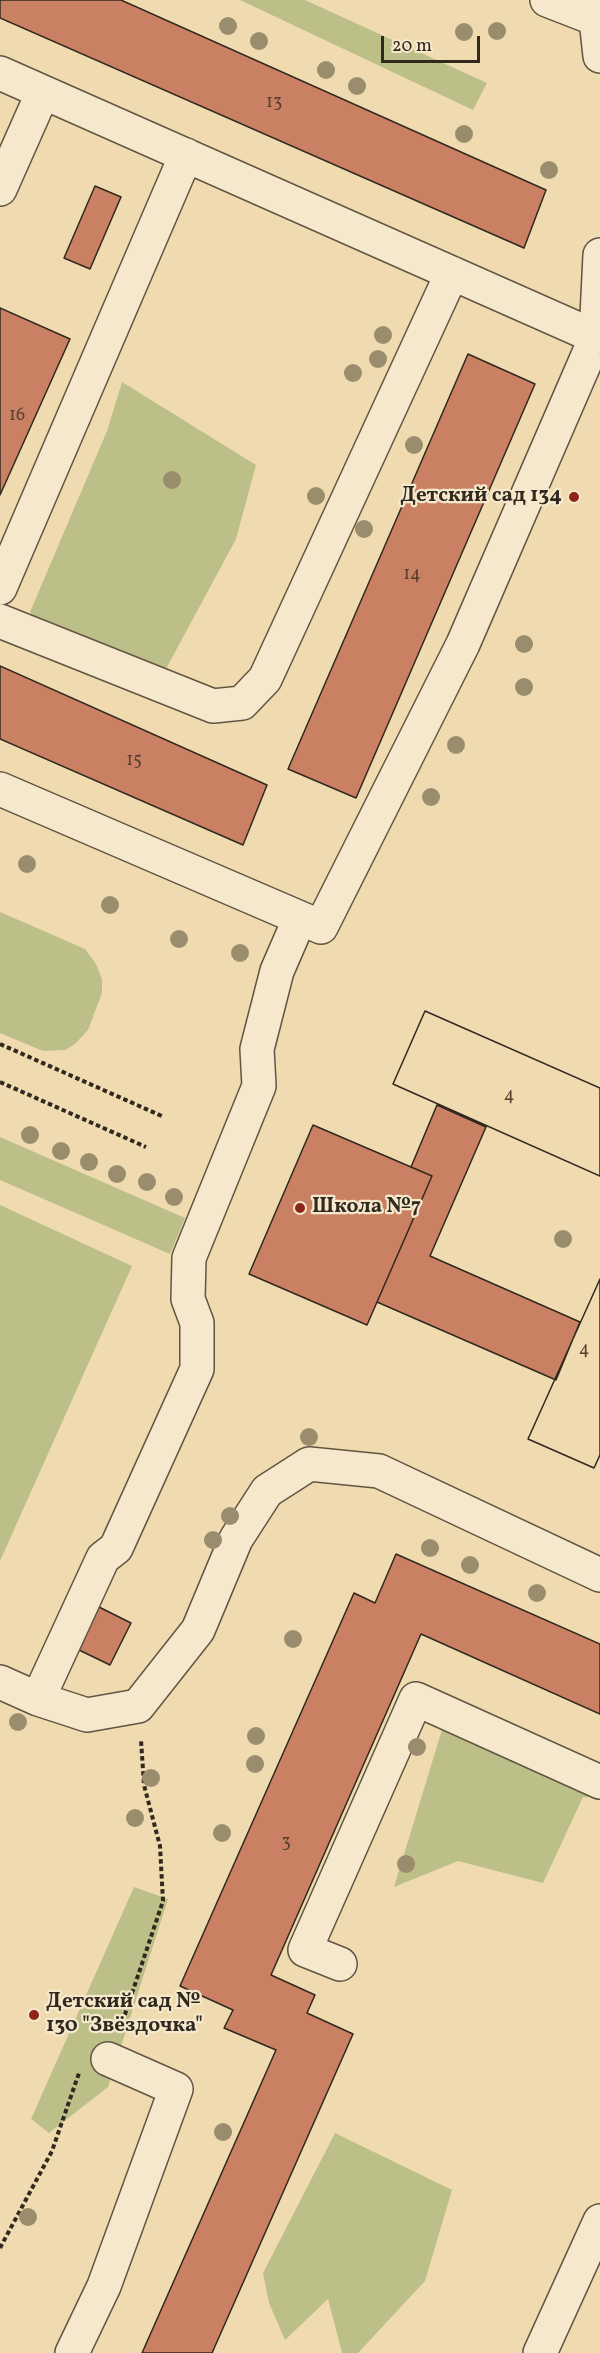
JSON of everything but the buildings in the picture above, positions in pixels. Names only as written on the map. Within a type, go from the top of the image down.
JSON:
[{"type":"street","points":[[547,0],[598,16],[600,56]]},
{"type":"street","points":[[0,73],[596,337]]},
{"type":"street","points":[[0,189],[43,92]]},
{"type":"street","points":[[0,588],[186,156]]},
{"type":"street","points":[[0,789],[321,927],[463,644],[596,337],[600,255]]},
{"type":"street","points":[[0,621],[213,706],[242,703],[265,679],[452,273]]},
{"type":"street","points":[[38,1699],[103,1558],[116,1548],[197,1370],[197,1323],[188,1299],[189,1258],[259,1086],[257,1049],[277,971],[300,918]]},
{"type":"street","points":[[0,1682],[38,1699],[87,1714],[138,1706],[198,1630],[236,1539],[267,1491],[309,1464],[379,1471],[600,1575]]},
{"type":"street","points":[[340,1964],[305,1950],[416,1699],[600,1782]]},
{"type":"street","points":[[72,2353],[104,2286],[176,2089],[101,2053]]},
{"type":"street","points":[[540,2353],[600,2221]]},
{"type":"path","points":[[0,1044],[164,1117]]},
{"type":"path","points":[[0,1082],[146,1147]]},
{"type":"path","points":[[0,2248],[101,2053],[120,2030],[163,1901],[160,1846],[144,1785],[138,1706]]},
{"type":"green space","points":[[240,0],[305,0],[487,83],[473,110]]},
{"type":"green space","points":[[122,382],[256,465],[236,539],[160,680],[42,631],[30,612],[107,431]]},
{"type":"green space","points":[[0,912],[85,949],[96,964],[102,979],[102,993],[88,1030],[75,1044],[65,1050],[43,1051],[0,1033]]},
{"type":"green space","points":[[0,1137],[185,1218],[170,1254],[0,1180]]},
{"type":"green space","points":[[0,1205],[132,1266],[0,1561]]},
{"type":"green space","points":[[452,1697],[600,1779],[600,1797],[583,1797],[543,1883],[458,1861],[394,1887]]},
{"type":"green space","points":[[134,1887],[168,1899],[108,2087],[49,2133],[31,2119]]},
{"type":"green space","points":[[335,2133],[452,2190],[425,2281],[358,2353],[342,2353],[328,2299],[285,2340],[269,2303],[263,2273]]},
{"type":"place","name":"Детский сад 134","points":[[574,497]]},
{"type":"place","name":"Школа №7","points":[[300,1208]]},
{"type":"place","name":"Детский сад № 130 \"Звёздочка\"","points":[[34,2015]]}]
